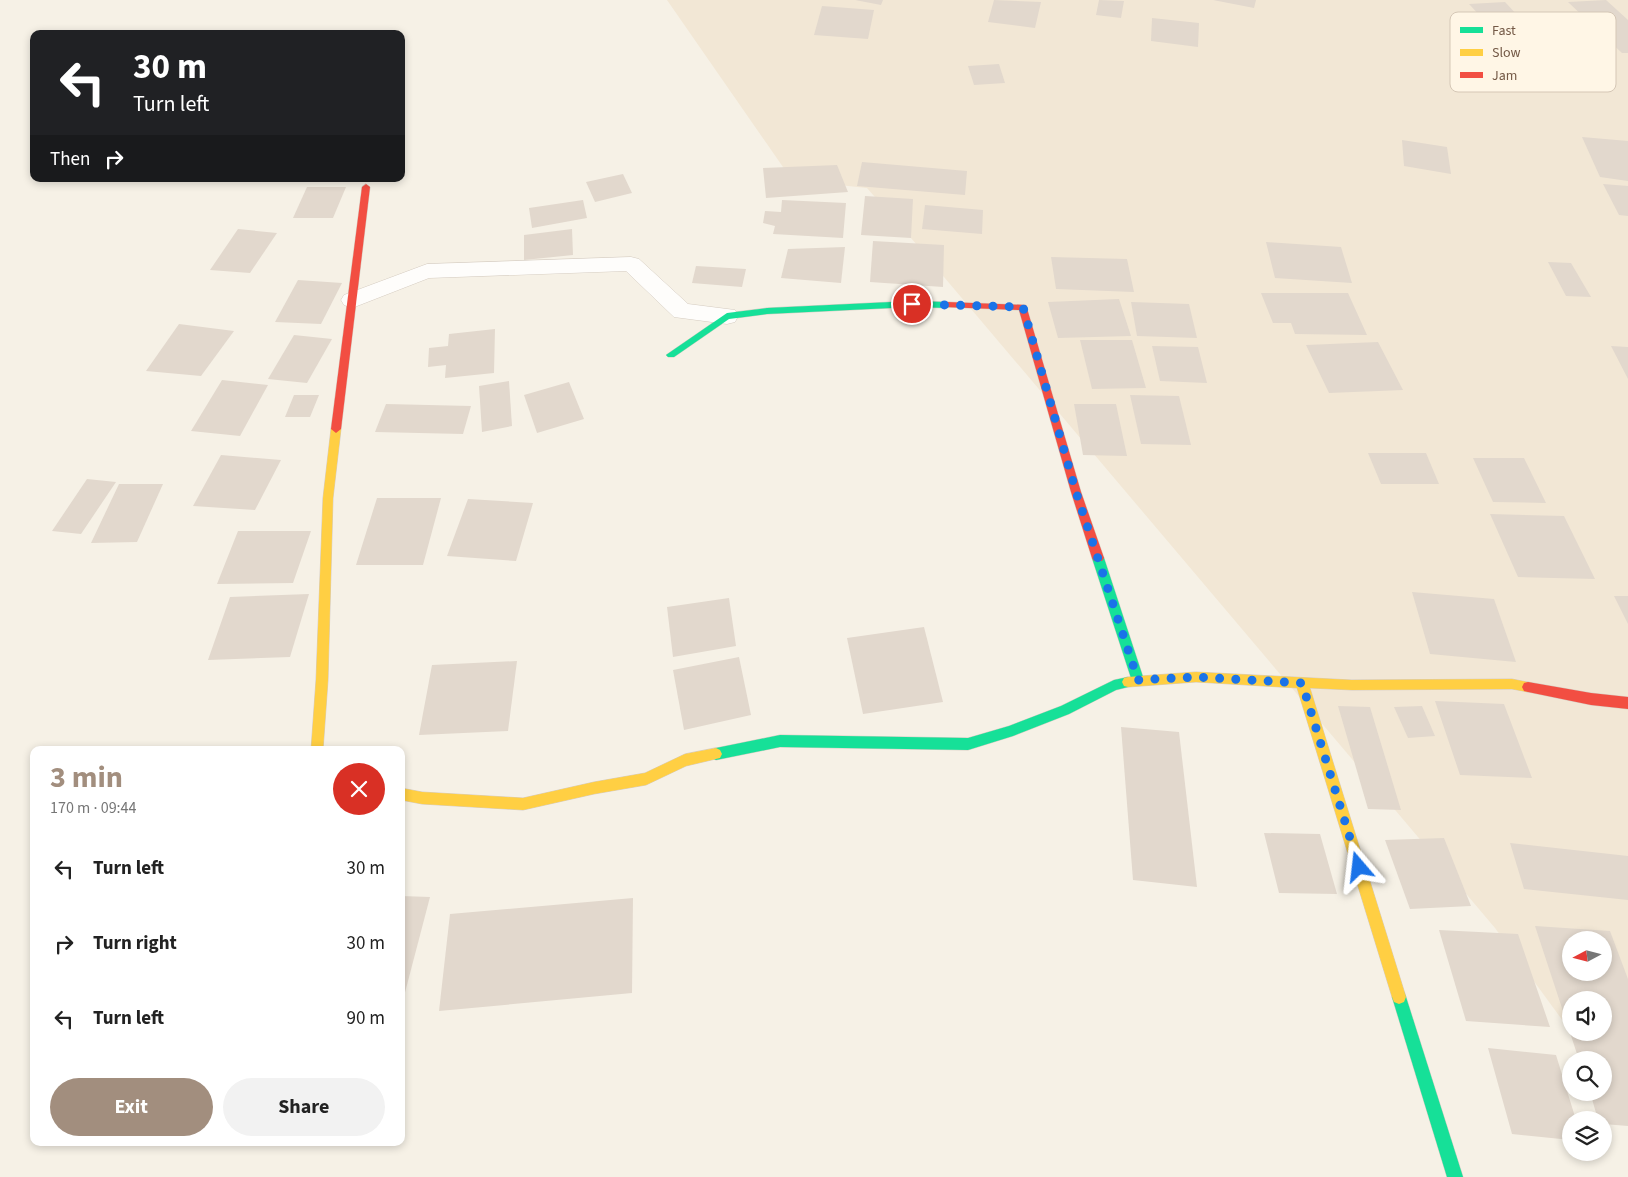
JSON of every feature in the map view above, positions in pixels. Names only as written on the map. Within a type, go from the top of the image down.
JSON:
[{"type":"street","points":[[317,746],[322,680],[328,498],[366,187]]},
{"type":"street","points":[[352,300],[427,271],[632,264],[682,312],[727,316],[767,311],[912,304],[1023,307],[1076,492],[1138,680]]},
{"type":"street","points":[[671,356],[727,316]]},
{"type":"street","points":[[405,795],[422,798],[523,804],[594,788],[646,779],[685,760],[780,741],[968,744],[1009,732],[1065,710],[1114,685],[1138,680],[1196,677],[1400,686],[1512,684],[1591,699],[1628,703]]},
{"type":"street","points":[[1302,683],[1455,1177]]},
{"type":"shaded area","points":[[667,0],[1628,0],[1628,1109],[1612,1087],[1612,1051],[1604,1051],[1604,1041],[1612,1041],[1612,991],[1562,991],[1562,1020],[1495,928],[867,188],[792,180]]},
{"type":"building","points":[[855,0],[883,0],[881,5]]},
{"type":"building","points":[[994,0],[1041,2],[1035,28],[988,22]]},
{"type":"building","points":[[1099,0],[1124,1],[1121,18],[1096,15]]},
{"type":"building","points":[[1213,0],[1256,0],[1254,8]]},
{"type":"building","points":[[1606,0],[1628,20],[1628,53],[1622,53],[1616,47],[1616,12],[1579,12],[1568,2]]},
{"type":"building","points":[[1505,2],[1514,12],[1476,12],[1469,4]]},
{"type":"building","points":[[822,6],[874,10],[868,39],[814,35]]},
{"type":"building","points":[[1152,18],[1199,23],[1198,47],[1151,41]]},
{"type":"building","points":[[999,64],[1005,83],[974,85],[968,66]]},
{"type":"building","points":[[1582,137],[1628,141],[1628,181],[1600,177]]},
{"type":"building","points":[[1402,140],[1447,147],[1451,174],[1404,166]]},
{"type":"building","points":[[862,162],[967,171],[965,195],[857,186]]},
{"type":"building","points":[[837,165],[848,192],[766,198],[763,168]]},
{"type":"building","points":[[623,174],[632,193],[595,202],[586,182]]},
{"type":"building","points":[[1603,184],[1628,186],[1628,216],[1619,215]]},
{"type":"building","points":[[307,187],[346,187],[333,218],[293,218]]},
{"type":"building","points":[[865,196],[913,199],[911,238],[861,235]]},
{"type":"building","points":[[583,200],[587,218],[532,228],[529,208]]},
{"type":"building","points":[[782,200],[846,203],[843,238],[773,234],[775,226],[763,223],[765,211],[781,212]]},
{"type":"building","points":[[925,205],[983,210],[982,234],[922,229]]},
{"type":"building","points":[[238,229],[277,233],[250,273],[210,270]]},
{"type":"building","points":[[572,229],[573,255],[524,260],[524,235]]},
{"type":"building","points":[[873,241],[944,245],[943,287],[870,282]]},
{"type":"building","points":[[1266,242],[1341,247],[1352,283],[1275,278]]},
{"type":"building","points":[[845,247],[841,283],[781,278],[788,249]]},
{"type":"building","points":[[1051,257],[1127,259],[1134,292],[1056,289]]},
{"type":"building","points":[[1548,262],[1571,263],[1591,297],[1566,296]]},
{"type":"building","points":[[696,266],[746,269],[742,287],[692,283]]},
{"type":"building","points":[[298,280],[342,283],[321,324],[275,322]]},
{"type":"building","points":[[1261,293],[1348,293],[1367,335],[1295,334],[1291,323],[1273,323]]},
{"type":"building","points":[[1119,299],[1131,336],[1058,338],[1048,302]]},
{"type":"building","points":[[1131,302],[1189,304],[1197,338],[1137,336]]},
{"type":"building","points":[[179,324],[234,331],[201,376],[146,371]]},
{"type":"building","points":[[495,329],[494,373],[445,378],[446,365],[428,367],[429,348],[448,346],[449,334]]},
{"type":"building","points":[[294,335],[332,339],[307,383],[268,379]]},
{"type":"building","points":[[1080,340],[1132,340],[1146,388],[1092,389]]},
{"type":"building","points":[[1378,342],[1403,390],[1329,393],[1306,345]]},
{"type":"building","points":[[1152,346],[1198,347],[1207,383],[1160,381]]},
{"type":"building","points":[[1611,346],[1628,347],[1628,379]]},
{"type":"building","points":[[222,380],[268,385],[240,436],[191,431]]},
{"type":"building","points":[[509,381],[512,426],[482,432],[479,386]]},
{"type":"building","points":[[569,382],[584,419],[537,433],[524,395]]},
{"type":"building","points":[[294,395],[319,395],[310,417],[285,417]]},
{"type":"building","points":[[1130,395],[1179,396],[1191,445],[1141,444]]},
{"type":"building","points":[[386,404],[471,406],[463,434],[375,432]]},
{"type":"building","points":[[1074,404],[1116,404],[1127,456],[1083,455]]},
{"type":"building","points":[[1368,453],[1426,453],[1439,484],[1381,484]]},
{"type":"building","points":[[221,455],[281,460],[255,510],[193,506]]},
{"type":"building","points":[[1473,458],[1524,458],[1546,503],[1493,502]]},
{"type":"building","points":[[87,479],[116,482],[81,534],[52,531]]},
{"type":"building","points":[[119,484],[163,484],[137,542],[91,543]]},
{"type":"building","points":[[377,498],[441,498],[423,565],[356,565]]},
{"type":"building","points":[[468,499],[533,503],[516,561],[447,556]]},
{"type":"building","points":[[1490,514],[1564,516],[1595,579],[1518,577]]},
{"type":"building","points":[[238,531],[311,531],[293,583],[217,584]]},
{"type":"building","points":[[1412,592],[1494,599],[1516,662],[1430,654]]},
{"type":"building","points":[[309,594],[290,657],[208,660],[230,597]]},
{"type":"building","points":[[1614,596],[1628,596],[1628,624]]},
{"type":"building","points":[[729,598],[736,646],[673,657],[667,607]]},
{"type":"building","points":[[924,627],[943,702],[863,714],[847,638]]},
{"type":"building","points":[[739,657],[751,715],[684,730],[673,670]]},
{"type":"building","points":[[517,661],[508,731],[419,735],[432,665]]},
{"type":"building","points":[[1435,701],[1504,704],[1532,778],[1460,775]]},
{"type":"building","points":[[1338,706],[1370,707],[1401,810],[1368,809]]},
{"type":"building","points":[[1422,706],[1435,736],[1408,738],[1394,707]]},
{"type":"building","points":[[1121,727],[1179,732],[1197,887],[1133,880]]},
{"type":"building","points":[[1264,833],[1320,834],[1337,894],[1279,893]]},
{"type":"building","points":[[1444,838],[1471,906],[1410,909],[1385,840]]},
{"type":"building","points":[[1510,843],[1628,856],[1628,900],[1524,889]]},
{"type":"building","points":[[405,896],[430,897],[405,993]]},
{"type":"building","points":[[633,898],[632,993],[439,1011],[450,914]]},
{"type":"building","points":[[1535,926],[1610,931],[1562,931],[1562,981],[1612,981],[1612,936],[1628,979],[1628,1126],[1612,1125],[1612,1111],[1595,1111],[1593,1101],[1612,1101],[1612,1051],[1576,1051],[1573,1041],[1612,1041],[1612,991],[1562,991],[1562,1008]]},
{"type":"building","points":[[1439,930],[1518,934],[1550,1027],[1466,1021]]},
{"type":"building","points":[[1488,1048],[1556,1055],[1562,1074],[1562,1101],[1570,1101],[1573,1111],[1562,1111],[1562,1139],[1512,1134]]},
{"type":"traffic: fast","points":[[671,355],[727,316],[767,311],[912,304],[947,305]]},
{"type":"traffic: fast","points":[[1098,558],[1138,680]]},
{"type":"traffic: fast","points":[[716,754],[780,741],[968,744],[1009,732],[1065,710],[1114,685],[1128,682]]},
{"type":"traffic: fast","points":[[1399,997],[1455,1177]]},
{"type":"traffic: slow","points":[[317,746],[322,680],[328,498],[336,429]]},
{"type":"traffic: slow","points":[[1128,682],[1196,677],[1352,685],[1512,684],[1528,687]]},
{"type":"traffic: slow","points":[[1302,683],[1399,997]]},
{"type":"traffic: slow","points":[[405,795],[422,798],[523,804],[594,788],[646,779],[685,760],[716,754]]},
{"type":"traffic: jam","points":[[336,429],[366,187]]},
{"type":"traffic: jam","points":[[947,305],[1023,307],[1076,492],[1098,558]]},
{"type":"traffic: jam","points":[[1528,687],[1591,699],[1628,703]]},
{"type":"route","points":[[912,304],[1023,307],[1076,492],[1094,541],[1138,680],[1196,677],[1302,683],[1359,867]]}]
